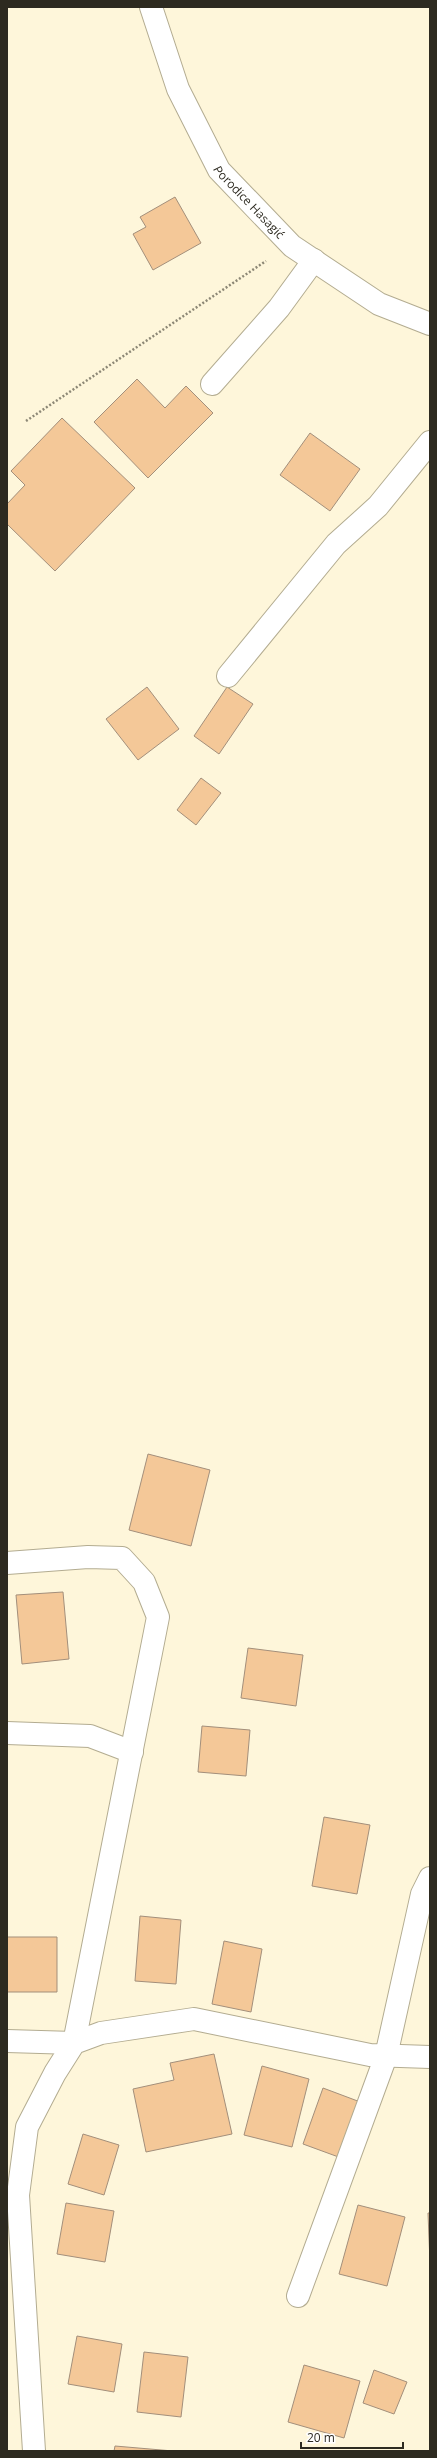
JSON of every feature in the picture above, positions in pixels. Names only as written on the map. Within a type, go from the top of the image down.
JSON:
[{"type":"street","name":"Porodice Hasagić","points":[[151,7],[178,90],[219,170],[292,246],[379,304],[430,324]]},
{"type":"street","points":[[212,384],[279,308],[314,260]]},
{"type":"street","points":[[228,676],[336,544],[378,506],[430,442]]},
{"type":"street","points":[[7,1563],[88,1557],[122,1558],[144,1582],[158,1618],[74,2043],[55,2073],[28,2127],[18,2195],[16,2298],[34,2451]]},
{"type":"street","points":[[7,1733],[90,1736],[132,1752]]},
{"type":"street","points":[[298,2296],[386,2056],[422,1894],[430,1878]]},
{"type":"street","points":[[7,2041],[74,2043],[101,2032],[194,2020],[370,2055],[430,2057]]},
{"type":"path","points":[[26,421],[243,274],[292,246]]},
{"type":"building","points":[[175,197],[201,243],[153,270],[133,234],[146,227],[140,217]]},
{"type":"building","points":[[137,379],[165,408],[186,386],[213,413],[148,478],[94,422]]},
{"type":"building","points":[[62,418],[135,488],[55,571],[7,524],[7,504],[25,485],[11,471]]},
{"type":"building","points":[[310,433],[360,469],[330,511],[280,475]]},
{"type":"building","points":[[147,687],[179,729],[138,760],[106,719]]},
{"type":"building","points":[[227,687],[253,704],[219,754],[194,736]]},
{"type":"building","points":[[201,778],[221,793],[196,825],[177,810]]},
{"type":"building","points":[[148,1454],[210,1470],[191,1546],[129,1530]]},
{"type":"building","points":[[63,1592],[69,1659],[22,1664],[16,1595]]},
{"type":"building","points":[[248,1648],[303,1655],[296,1706],[241,1698]]},
{"type":"building","points":[[202,1726],[250,1730],[246,1776],[198,1772]]},
{"type":"building","points":[[324,1817],[370,1825],[357,1894],[312,1886]]},
{"type":"building","points":[[140,1916],[181,1920],[176,1984],[135,1981]]},
{"type":"building","points":[[7,1937],[57,1937],[57,1992],[7,1992]]},
{"type":"building","points":[[224,1941],[262,1949],[251,2012],[212,2004]]},
{"type":"building","points":[[214,2054],[232,2134],[146,2152],[133,2089],[174,2080],[170,2063]]},
{"type":"building","points":[[262,2066],[309,2079],[292,2147],[244,2135]]},
{"type":"building","points":[[323,2088],[363,2103],[344,2159],[303,2144]]},
{"type":"building","points":[[83,2134],[119,2145],[104,2195],[68,2184]]},
{"type":"building","points":[[66,2203],[114,2211],[105,2262],[57,2254]]},
{"type":"building","points":[[358,2205],[405,2217],[387,2286],[339,2274]]},
{"type":"building","points":[[428,2213],[430,2213],[430,2263]]},
{"type":"building","points":[[77,2336],[122,2344],[114,2392],[68,2384]]},
{"type":"building","points":[[144,2352],[188,2357],[181,2417],[137,2412]]},
{"type":"building","points":[[304,2365],[360,2381],[344,2438],[288,2422]]},
{"type":"building","points":[[374,2370],[407,2382],[394,2414],[363,2403]]},
{"type":"building","points":[[115,2446],[173,2451],[114,2451]]}]
